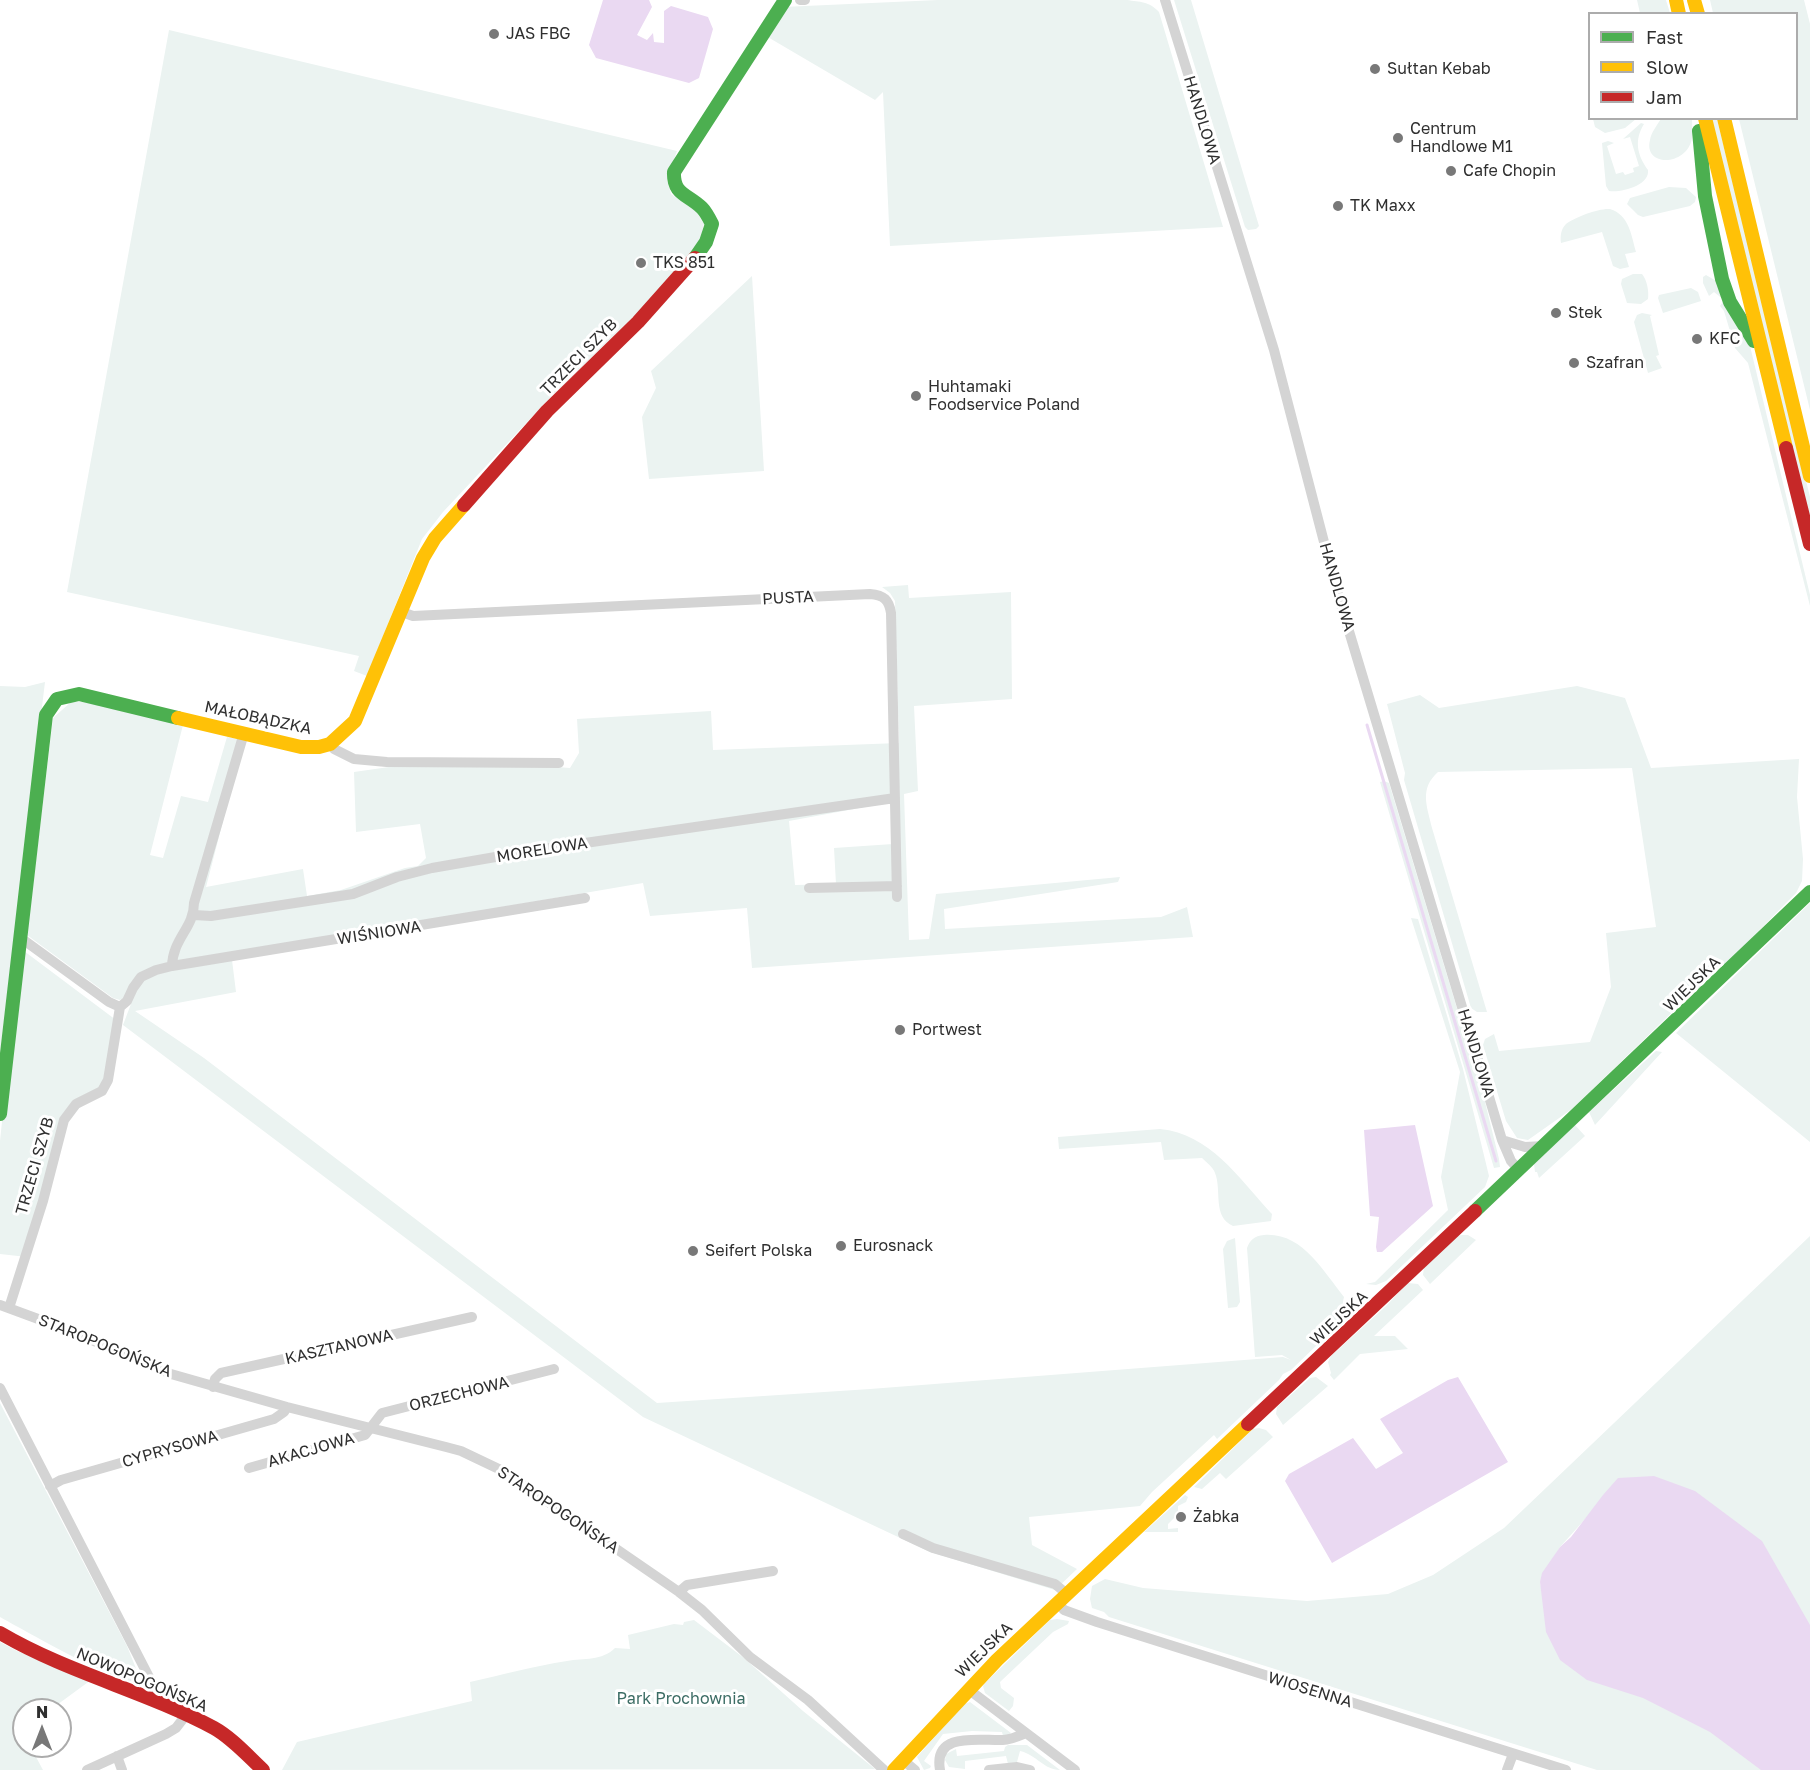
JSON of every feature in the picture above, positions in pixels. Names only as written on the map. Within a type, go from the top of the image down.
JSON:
[{"type":"street","name":"TRZECI SZYB","points":[[330,744],[355,721],[423,558],[435,538],[547,411],[638,322],[690,264],[706,242],[712,224],[703,209],[678,190],[673,182],[674,172],[785,0]]},
{"type":"street","points":[[800,0],[805,0]]},
{"type":"street","name":"HANDLOWA","points":[[1165,0],[1274,350],[1336,588],[1502,1140],[1511,1161],[1519,1170]]},
{"type":"street","points":[[1696,120],[1705,196],[1722,279],[1730,302],[1765,363]]},
{"type":"street","points":[[1705,120],[1810,544]]},
{"type":"street","points":[[1724,120],[1810,476]]},
{"type":"street","name":"PUSTA","points":[[402,612],[413,616],[870,594],[883,596],[889,602],[891,614],[897,891],[809,888]]},
{"type":"street","name":"MAŁOBĄDZKA","points":[[21,939],[43,732],[46,715],[57,699],[79,694],[301,747],[320,747],[330,744],[354,759],[387,762],[559,763]]},
{"type":"street","points":[[172,966],[177,943],[194,915],[194,903],[243,733]]},
{"type":"street","name":"MORELOWA","points":[[194,915],[211,916],[353,894],[398,877],[432,868],[508,855],[895,798]]},
{"type":"street","name":"WIEJSKA","points":[[899,1765],[968,1689],[1062,1598],[1578,1115],[1810,892]]},
{"type":"street","name":"WIŚNIOWA","points":[[172,966],[585,898]]},
{"type":"street","points":[[0,1114],[21,939],[108,1002],[120,1007]]},
{"type":"street","name":"TRZECI SZYB","points":[[5,1306],[43,1201],[64,1120],[76,1104],[102,1091],[108,1080],[120,1007],[141,978],[156,970],[172,966]]},
{"type":"street","points":[[1502,1140],[1525,1147],[1544,1146]]},
{"type":"street","name":"STAROPOGOŃSKA","points":[[5,1306],[171,1374],[287,1407],[461,1451],[503,1471],[702,1610],[750,1657],[808,1700],[884,1770]]},
{"type":"street","name":"KASZTANOWA","points":[[213,1387],[215,1379],[221,1373],[472,1317]]},
{"type":"street","name":"ORZECHOWA","points":[[371,1429],[382,1413],[554,1369]]},
{"type":"street","points":[[0,1388],[150,1679],[148,1698]]},
{"type":"street","name":"CYPRYSOWA","points":[[50,1486],[61,1480],[274,1419],[287,1407]]},
{"type":"street","name":"AKACJOWA","points":[[249,1468],[365,1435],[371,1429]]},
{"type":"street","name":"WIOSENNA","points":[[903,1534],[933,1548],[1055,1584],[1062,1598],[1064,1610],[1106,1625],[1566,1770]]},
{"type":"street","points":[[679,1592],[687,1585],[773,1571]]},
{"type":"street","name":"NOWOPOGOŃSKA","points":[[0,1633],[22,1646],[216,1729],[263,1770]]},
{"type":"street","points":[[968,1689],[1075,1770]]},
{"type":"street","points":[[87,1770],[176,1728],[186,1715]]},
{"type":"street","points":[[940,1770],[939,1762],[944,1749],[956,1741],[1004,1740],[1026,1733]]},
{"type":"street","points":[[1507,1770],[1513,1754]]},
{"type":"street","points":[[117,1756],[122,1770]]},
{"type":"street","points":[[899,1765],[915,1770]]},
{"type":"street","points":[[989,1770],[1017,1767],[1030,1770]]},
{"type":"green space","points":[[938,0],[1127,0],[1155,8],[1159,12],[1223,227],[890,246],[883,92],[875,100],[766,36],[783,7]]},
{"type":"green space","points":[[1174,0],[1191,0],[1259,226],[1256,229],[1248,230],[1245,227]]},
{"type":"green space","points":[[1637,0],[1666,0],[1670,12],[1640,12]]},
{"type":"green space","points":[[1710,0],[1804,0],[1810,24],[1810,410],[1739,120],[1798,120],[1798,12],[1713,12]]},
{"type":"green space","points":[[169,30],[677,151],[667,179],[671,194],[696,211],[704,224],[700,241],[681,270],[545,403],[443,512],[422,539],[367,676],[354,671],[359,656],[67,592]]},
{"type":"green space","points":[[1593,120],[1635,120],[1625,128],[1605,133],[1595,127]]},
{"type":"green space","points":[[1660,120],[1692,120],[1692,136],[1688,148],[1675,158],[1666,160],[1653,155],[1650,149],[1652,135]]},
{"type":"green space","points":[[1711,120],[1717,120],[1810,497],[1810,519]]},
{"type":"green space","points":[[1641,123],[1644,124],[1639,136],[1638,147],[1641,159],[1648,170],[1645,180],[1621,191],[1609,191],[1606,186],[1602,143],[1608,141],[1614,143],[1607,146],[1616,174],[1623,172],[1625,175],[1634,172],[1633,168],[1639,166],[1630,137],[1623,139]]},
{"type":"green space","points":[[1669,187],[1686,188],[1696,197],[1695,202],[1690,206],[1643,217],[1627,204],[1630,198]]},
{"type":"green space","points":[[1610,209],[1625,220],[1631,232],[1636,252],[1625,254],[1629,267],[1620,269],[1613,266],[1602,232],[1561,243],[1561,233],[1566,224],[1587,214]]},
{"type":"green space","points":[[1633,274],[1642,274],[1647,286],[1648,299],[1641,304],[1627,303],[1621,284],[1622,279]]},
{"type":"green space","points":[[1706,275],[1718,282],[1750,346],[1810,595],[1810,606],[1748,363],[1735,348],[1724,311],[1720,306],[1724,300],[1714,292],[1709,296],[1703,283],[1703,277]]},
{"type":"green space","points":[[752,276],[764,471],[649,479],[642,417],[656,388],[651,371]]},
{"type":"green space","points":[[1691,288],[1698,292],[1701,301],[1663,313],[1659,295]]},
{"type":"green space","points":[[1642,313],[1652,315],[1650,316],[1659,355],[1656,356],[1662,368],[1648,373],[1634,322],[1637,315]]},
{"type":"green space","points":[[908,585],[909,598],[1011,592],[1012,699],[914,706],[918,791],[904,794],[909,940],[929,939],[936,894],[1120,877],[1118,882],[944,909],[945,929],[1161,917],[1187,907],[1193,937],[752,968],[747,908],[650,916],[643,883],[491,909],[232,960],[236,992],[135,1011],[204,1058],[657,1403],[1283,1357],[1291,1360],[1282,1355],[1255,1357],[1247,1248],[1253,1239],[1264,1235],[1277,1236],[1300,1246],[1319,1265],[1344,1297],[1342,1321],[1291,1370],[1283,1374],[1217,1439],[1214,1435],[1140,1506],[1029,1517],[1032,1545],[1077,1569],[1055,1590],[930,1552],[643,1417],[123,1025],[131,1004],[128,995],[120,1000],[113,998],[27,935],[53,718],[71,702],[88,702],[183,725],[150,855],[163,858],[181,796],[208,802],[227,737],[244,740],[206,887],[303,869],[307,896],[341,890],[405,868],[418,866],[426,858],[420,824],[356,832],[354,772],[389,767],[544,766],[570,768],[579,753],[577,719],[711,711],[713,750],[899,743],[895,601],[882,587]],"holes":[[[892,802],[893,844],[834,848],[836,884],[795,885],[789,821]]]},
{"type":"green space","points":[[45,682],[0,1053],[0,686],[25,687]]},
{"type":"green space","points":[[1577,686],[1625,698],[1651,768],[1799,759],[1797,797],[1803,859],[1802,881],[1796,893],[1726,964],[1713,969],[1704,985],[1689,996],[1572,1109],[1528,1140],[1517,1138],[1506,1121],[1483,1045],[1485,1039],[1494,1034],[1499,1051],[1590,1042],[1611,987],[1606,933],[1656,927],[1632,768],[1438,772],[1432,778],[1426,791],[1427,805],[1487,1012],[1477,1012],[1471,1008],[1404,780],[1405,773],[1387,704],[1420,695],[1439,708]]},
{"type":"green space","points":[[1380,782],[1389,783],[1484,1098],[1500,1167],[1494,1168]]},
{"type":"green space","points":[[1810,903],[1810,1142],[1676,1033]]},
{"type":"green space","points":[[1411,918],[1418,919],[1463,1069],[1489,1176],[1485,1187],[1386,1281],[1376,1285],[1366,1284],[1375,1282],[1448,1210],[1441,1177],[1460,1072]]},
{"type":"green space","points":[[20,948],[116,1020],[105,1088],[64,1120],[27,1257],[0,1254],[0,1141]]},
{"type":"green space","points":[[1656,1051],[1662,1052],[1595,1125],[1589,1112]]},
{"type":"green space","points":[[1575,1125],[1585,1136],[1539,1178],[1534,1164]]},
{"type":"green space","points":[[1160,1129],[1194,1139],[1222,1159],[1272,1214],[1271,1221],[1233,1226],[1226,1222],[1220,1210],[1217,1180],[1211,1167],[1202,1158],[1164,1160],[1161,1142],[1059,1149],[1058,1137]]},
{"type":"green space","points":[[1468,1235],[1476,1240],[1430,1284],[1423,1275],[1424,1267],[1457,1236]]},
{"type":"green space","points":[[1810,1236],[1810,1655],[1586,1518],[1560,1547],[1540,1582],[1542,1591],[1785,1770],[1597,1770],[1109,1617],[1104,1612],[1092,1608],[1090,1599],[1092,1586],[1105,1579],[1143,1588],[1307,1601],[1388,1594],[1433,1575],[1504,1528]]},
{"type":"green space","points":[[1235,1238],[1240,1302],[1237,1307],[1228,1308],[1223,1249],[1227,1241]]},
{"type":"green space","points":[[1408,1283],[1418,1284],[1423,1290],[1374,1336],[1395,1336],[1408,1349],[1360,1354],[1334,1380],[1330,1375],[1328,1362],[1331,1356]]},
{"type":"green space","points":[[1316,1377],[1328,1386],[1283,1425],[1276,1414],[1277,1407],[1310,1378]]},
{"type":"green space","points":[[0,1403],[127,1646],[139,1676],[135,1681],[109,1674],[90,1665],[0,1617]]},
{"type":"green space","points":[[1253,1429],[1266,1430],[1273,1437],[1226,1479],[1220,1473],[1202,1489],[1194,1487]]},
{"type":"green space","points":[[1185,1495],[1188,1497],[1186,1502],[1178,1506],[1178,1514],[1168,1524],[1168,1529],[1178,1528],[1178,1532],[1144,1532]]},
{"type":"green space","name":"Park Prochownia","points":[[694,1620],[744,1658],[803,1711],[875,1769],[282,1770],[297,1742],[472,1701],[470,1682],[542,1665],[599,1657],[615,1648],[630,1649],[628,1635],[674,1624],[683,1625],[684,1622]]},
{"type":"green space","points":[[1050,1620],[1069,1621],[1068,1624],[1053,1632],[1000,1682],[1001,1688],[1014,1698],[1013,1706],[1009,1711],[985,1693],[983,1686]]},
{"type":"green space","points":[[0,1642],[91,1680],[66,1698],[12,1698],[12,1758],[37,1758],[43,1770],[0,1770]]},
{"type":"green space","points":[[970,1702],[1011,1733],[1003,1736],[1002,1732],[972,1731],[943,1734],[924,1761],[931,1766],[930,1768],[924,1770],[917,1757],[964,1704]]},
{"type":"green space","points":[[1008,1745],[1027,1745],[1060,1770],[1049,1768],[1020,1751],[1017,1762],[1008,1764],[1006,1756],[965,1761],[965,1769],[949,1767],[945,1760],[946,1754],[956,1749],[957,1756],[1004,1751]]},
{"type":"shaded area","points":[[603,0],[649,0],[652,7],[637,35],[647,40],[653,33],[654,42],[664,43],[664,11],[671,6],[708,17],[713,29],[699,78],[689,83],[596,58],[589,45]]},
{"type":"shaded area","points":[[1415,1125],[1433,1206],[1382,1252],[1377,1252],[1379,1217],[1370,1216],[1364,1130]]},
{"type":"shaded area","points":[[1458,1377],[1508,1462],[1332,1563],[1285,1481],[1289,1474],[1353,1438],[1376,1469],[1403,1453],[1380,1419],[1448,1380]]},
{"type":"shaded area","points":[[1654,1476],[1695,1491],[1762,1541],[1810,1625],[1810,1770],[1761,1770],[1710,1732],[1643,1698],[1587,1680],[1560,1660],[1546,1632],[1540,1582],[1542,1573],[1560,1547],[1571,1537],[1618,1478]]},
{"type":"waterway","points":[[1367,725],[1496,1161]]},
{"type":"traffic: fast","points":[[695,258],[706,242],[712,224],[702,208],[679,190],[674,180],[674,172],[785,0]]},
{"type":"traffic: fast","points":[[1699,131],[1705,196],[1722,279],[1730,302],[1754,341]]},
{"type":"traffic: fast","points":[[0,1114],[46,715],[57,699],[79,694],[178,718]]},
{"type":"traffic: fast","points":[[1475,1211],[1810,892]]},
{"type":"traffic: slow","points":[[1676,0],[1679,12]]},
{"type":"traffic: slow","points":[[1694,0],[1697,12]]},
{"type":"traffic: slow","points":[[1705,120],[1786,448]]},
{"type":"traffic: slow","points":[[1724,120],[1810,476]]},
{"type":"traffic: slow","points":[[178,718],[301,747],[319,747],[330,744],[355,721],[423,558],[435,538],[464,505]]},
{"type":"traffic: slow","points":[[894,1770],[997,1660],[1248,1424]]},
{"type":"traffic: jam","points":[[464,505],[547,411],[638,322],[695,258]]},
{"type":"traffic: jam","points":[[1786,448],[1810,544]]},
{"type":"traffic: jam","points":[[1248,1424],[1475,1211]]},
{"type":"traffic: jam","points":[[0,1633],[52,1660],[161,1703],[214,1728],[263,1770]]},
{"type":"place","name":"JAS FBG","points":[[494,34]]},
{"type":"place","name":"Sułtan Kebab","points":[[1375,69]]},
{"type":"place","name":"Centrum Handlowe M1","points":[[1398,138]]},
{"type":"place","name":"Cafe Chopin","points":[[1451,171]]},
{"type":"place","name":"TK Maxx","points":[[1338,206]]},
{"type":"place","name":"TKS 851","points":[[641,263]]},
{"type":"place","name":"Stek","points":[[1556,313]]},
{"type":"place","name":"KFC","points":[[1697,339]]},
{"type":"place","name":"Szafran","points":[[1574,363]]},
{"type":"place","name":"Huhtamaki Foodservice Poland","points":[[916,396]]},
{"type":"place","name":"Portwest","points":[[900,1030]]},
{"type":"place","name":"Eurosnack","points":[[841,1246]]},
{"type":"place","name":"Seifert Polska","points":[[693,1251]]},
{"type":"place","name":"Żabka","points":[[1181,1517]]}]
